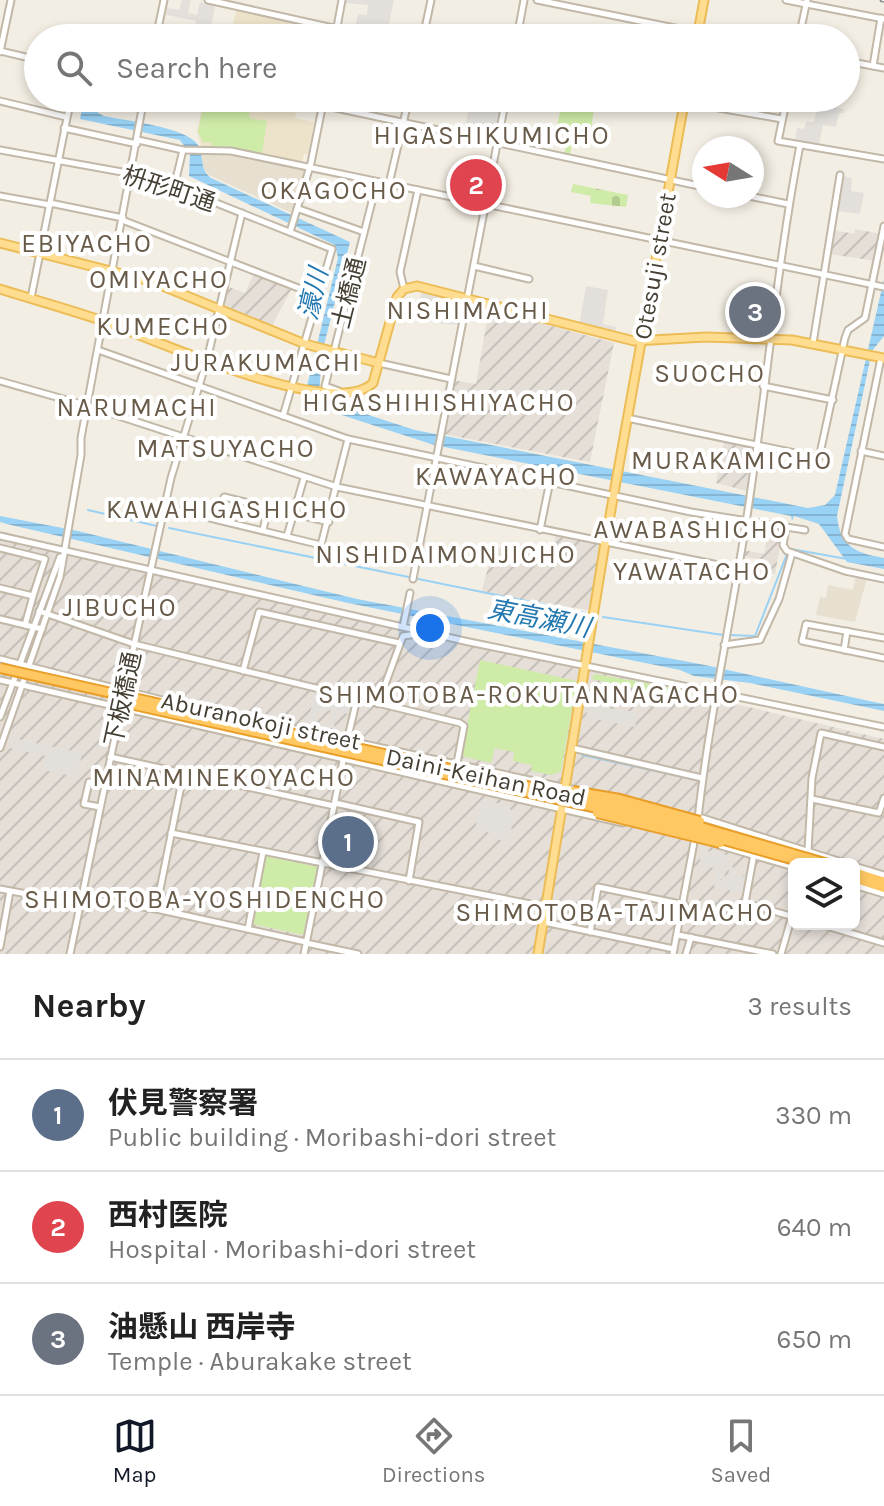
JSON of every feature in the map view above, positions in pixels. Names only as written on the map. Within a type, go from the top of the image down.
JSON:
[{"type":"highway","name":"Daini-Keihan Road","points":[[0,670],[528,790],[660,822],[788,858]]},
{"type":"highway","name":"Daini-Keihan Road","points":[[528,790],[670,818],[807,858]]},
{"type":"highway","points":[[528,790],[653,806],[818,858]]},
{"type":"highway","points":[[528,790],[788,863]]},
{"type":"highway","points":[[860,875],[882,877]]},
{"type":"highway","points":[[860,878],[884,892]]},
{"type":"highway","points":[[860,879],[874,890],[884,892]]},
{"type":"main road","points":[[699,24],[704,0]]},
{"type":"main road","name":"Otesuji street","points":[[538,954],[605,543],[682,112]]},
{"type":"main road","points":[[0,243],[114,269],[219,307],[309,346],[379,363]]},
{"type":"main road","points":[[0,289],[291,388],[323,392],[365,391],[373,383],[395,302],[404,289],[417,286],[601,335],[642,342],[712,337],[770,340],[813,343],[881,358]]},
{"type":"street","points":[[11,0],[0,51],[24,57]]},
{"type":"street","points":[[159,24],[164,0]]},
{"type":"street","points":[[208,0],[314,24]]},
{"type":"street","points":[[248,9],[250,0]]},
{"type":"street","points":[[337,24],[342,0]]},
{"type":"street","points":[[426,24],[431,0]]},
{"type":"street","points":[[520,24],[524,0]]},
{"type":"street","points":[[537,0],[644,24]]},
{"type":"street","points":[[786,0],[883,18],[873,66]]},
{"type":"street","points":[[802,24],[807,2]]},
{"type":"street","points":[[860,64],[884,68]]},
{"type":"street","points":[[0,101],[24,107]]},
{"type":"street","points":[[45,112],[66,117]]},
{"type":"street","points":[[31,299],[67,112]]},
{"type":"street","points":[[0,748],[60,577],[142,112]]},
{"type":"street","points":[[291,230],[321,112]]},
{"type":"street","points":[[363,112],[692,184]]},
{"type":"street","points":[[389,184],[406,112]]},
{"type":"street","points":[[413,579],[504,112]]},
{"type":"street","points":[[746,112],[782,119]]},
{"type":"street","points":[[784,112],[778,141],[884,159]]},
{"type":"street","points":[[64,128],[138,139],[184,150],[231,151],[878,286]]},
{"type":"street","points":[[544,922],[674,952],[685,905],[715,691],[751,493],[788,204],[800,145]]},
{"type":"street","name":"枡形町通","points":[[0,150],[132,173],[291,230],[332,249],[319,296]]},
{"type":"street","points":[[174,187],[184,150]]},
{"type":"street","points":[[813,343],[840,175]]},
{"type":"street","name":"土橋通","points":[[341,393],[325,386],[330,351],[377,182]]},
{"type":"street","points":[[404,289],[400,272],[418,190]]},
{"type":"street","points":[[0,196],[122,219],[319,296],[309,346],[283,416]]},
{"type":"street","points":[[764,199],[788,204]]},
{"type":"street","points":[[298,212],[364,232]]},
{"type":"street","name":"下板橋通","points":[[70,954],[156,540],[207,360],[242,213]]},
{"type":"street","points":[[627,418],[819,458],[848,330],[865,318],[878,286],[884,226]]},
{"type":"street","points":[[474,266],[529,279]]},
{"type":"street","points":[[98,350],[348,439],[550,481],[615,489],[746,520],[805,530]]},
{"type":"street","points":[[881,358],[845,534],[848,539],[884,547]]},
{"type":"street","points":[[379,363],[451,379]]},
{"type":"street","points":[[0,381],[88,406],[304,478],[540,530],[738,569]]},
{"type":"street","points":[[763,386],[833,400]]},
{"type":"street","points":[[164,507],[321,545],[348,439]]},
{"type":"street","points":[[861,451],[884,456]]},
{"type":"street","points":[[287,536],[304,478]]},
{"type":"street","points":[[540,530],[550,481]]},
{"type":"street","points":[[219,520],[224,497],[329,522]]},
{"type":"street","points":[[263,530],[268,508]]},
{"type":"street","points":[[786,527],[783,545],[790,552],[884,579]]},
{"type":"street","points":[[0,536],[426,633],[585,663],[884,727]]},
{"type":"street","points":[[0,548],[45,559],[25,625]]},
{"type":"street","points":[[0,717],[63,551]]},
{"type":"street","points":[[725,639],[760,640],[779,599],[790,552]]},
{"type":"street","points":[[0,588],[33,596]]},
{"type":"street","points":[[403,626],[410,594]]},
{"type":"street","points":[[39,611],[134,644],[462,724],[457,763]]},
{"type":"street","points":[[243,671],[259,612],[399,643]]},
{"type":"street","points":[[0,619],[42,629]]},
{"type":"street","points":[[884,638],[806,624],[802,641],[884,658]]},
{"type":"street","points":[[844,650],[847,631]]},
{"type":"street","points":[[378,704],[403,636],[426,633]]},
{"type":"street","name":"Aburanokoji street","points":[[0,659],[124,690],[698,817],[808,850],[823,858]]},
{"type":"street","name":"Aburanokoji street","points":[[0,680],[120,710],[695,839],[788,863]]},
{"type":"street","points":[[304,954],[357,699]]},
{"type":"street","points":[[808,858],[821,733],[884,747]]},
{"type":"street","points":[[572,748],[702,778]]},
{"type":"street","points":[[110,757],[419,822],[409,881]]},
{"type":"street","points":[[156,909],[184,771]]},
{"type":"street","points":[[100,807],[84,804],[89,782],[104,785]]},
{"type":"street","points":[[812,799],[879,813],[884,798]]},
{"type":"street","points":[[171,833],[546,907]]},
{"type":"street","points":[[248,929],[263,852]]},
{"type":"street","points":[[754,854],[745,903],[788,913]]},
{"type":"street","points":[[590,932],[598,887],[685,905]]},
{"type":"street","points":[[0,889],[156,909],[358,954]]},
{"type":"street","points":[[0,947],[10,891]]},
{"type":"street","points":[[781,954],[788,930]]},
{"type":"street","points":[[840,930],[884,943]]},
{"type":"street","points":[[678,935],[773,954]]},
{"type":"street","points":[[686,954],[691,937]]},
{"type":"shaded area","points":[[182,0],[191,0],[188,13],[197,15],[200,2],[215,6],[212,24],[195,24],[196,21],[166,15],[167,8],[179,10]]},
{"type":"shaded area","points":[[345,0],[394,0],[389,24],[356,24],[358,14],[367,15],[368,5],[344,3]]},
{"type":"shaded area","points":[[236,10],[302,24],[233,24]]},
{"type":"shaded area","points":[[201,112],[296,112],[295,118],[314,122],[308,154],[304,154],[302,164],[202,148],[197,132]]},
{"type":"shaded area","points":[[468,112],[499,112],[493,138],[464,132]]},
{"type":"shaded area","points":[[816,112],[843,112],[839,113],[836,127],[823,125],[819,145],[795,140],[797,128],[804,129],[806,121],[814,122]]},
{"type":"shaded area","points":[[202,153],[232,153],[304,169],[294,214],[209,175],[202,166]]},
{"type":"shaded area","points":[[842,176],[852,178],[851,191],[864,193],[860,214],[837,211]]},
{"type":"shaded area","points":[[855,229],[881,234],[876,261],[829,254],[834,230],[854,234]]},
{"type":"shaded area","points":[[254,273],[292,288],[271,328],[222,304],[226,286],[245,293]]},
{"type":"shaded area","points":[[586,286],[608,290],[603,324],[616,327],[615,333],[579,326]]},
{"type":"shaded area","points":[[422,292],[441,296],[439,306],[447,308],[446,315],[460,318],[458,325],[436,323],[437,318],[415,314]]},
{"type":"shaded area","points":[[489,309],[614,343],[590,462],[443,434],[453,380],[476,384]]},
{"type":"shaded area","points":[[724,441],[753,447],[747,491],[716,483]]},
{"type":"shaded area","points":[[769,526],[783,529],[775,574],[761,572],[763,560],[742,556],[743,550],[764,554]]},
{"type":"shaded area","points":[[0,531],[884,739],[884,954],[0,954]]},
{"type":"shaded area","points":[[556,534],[600,544],[589,610],[481,593],[494,547],[551,558]]},
{"type":"shaded area","points":[[856,576],[867,578],[855,622],[816,615],[820,597],[826,598],[828,585],[853,590]]},
{"type":"shaded area","points":[[315,691],[349,699],[352,703],[350,714],[337,712],[334,725],[337,729],[329,728],[333,710],[318,712],[315,724],[308,723]]},
{"type":"shaded area","points":[[588,706],[638,712],[635,727],[586,717]]},
{"type":"shaded area","points":[[12,738],[82,753],[77,777],[44,770],[46,756],[9,748]]},
{"type":"shaded area","points":[[481,800],[507,805],[514,814],[509,842],[496,839],[497,834],[475,830]]},
{"type":"shaded area","points":[[702,850],[728,855],[724,878],[720,880],[727,881],[730,866],[733,867],[732,874],[744,876],[747,862],[750,863],[742,893],[714,887],[717,869],[699,865]]},
{"type":"green space","points":[[202,112],[249,112],[249,118],[267,121],[262,154],[211,148],[211,142],[203,142],[198,132]]},
{"type":"green space","points":[[560,112],[593,112],[590,140],[574,137],[569,157],[564,156],[568,134],[556,131]]},
{"type":"green space","points":[[573,184],[628,195],[626,207],[590,203],[591,196],[571,192]]},
{"type":"green space","points":[[480,660],[577,681],[561,771],[552,775],[531,771],[532,765],[513,761],[514,752],[495,748],[491,763],[461,756]]},
{"type":"green space","points":[[594,674],[692,691],[691,700],[592,679]]},
{"type":"green space","points":[[266,856],[318,867],[303,935],[253,924]]},
{"type":"water","points":[[81,112],[98,112],[181,134],[198,145],[204,170],[211,178],[350,242],[322,353],[319,394],[325,401],[415,430],[808,508],[825,505],[835,495],[884,279],[884,336],[872,351],[837,516],[846,542],[865,554],[884,558],[884,569],[847,562],[819,524],[794,516],[792,521],[791,516],[434,445],[314,406],[307,399],[307,386],[338,258],[335,245],[189,176],[190,154],[180,140],[80,119]]},
{"type":"water","points":[[0,516],[78,531],[357,599],[705,665],[884,704],[884,711],[750,683],[694,676],[680,670],[348,603],[7,524],[0,522]]},
{"type":"waterway","points":[[88,510],[157,526]]},
{"type":"waterway","name":"東高瀬川","points":[[169,528],[585,613]]},
{"type":"waterway","points":[[791,549],[847,559]]},
{"type":"waterway","points":[[730,635],[755,636],[787,554]]},
{"type":"waterway","name":"東高瀬川","points":[[603,617],[723,635]]},
{"type":"waterway","points":[[582,755],[697,780]]},
{"type":"place","name":"西村医院","points":[[476,185]]},
{"type":"place","name":"油懸山 西岸寺","points":[[755,312]]},
{"type":"place","name":"伏見警察署","points":[[348,842]]},
{"type":"district","name":"HIGASHIKUMICHO","points":[[492,135]]},
{"type":"district","name":"OKAGOCHO","points":[[334,190]]},
{"type":"district","name":"EBIYACHO","points":[[87,243]]},
{"type":"district","name":"OMIYACHO","points":[[159,279]]},
{"type":"district","name":"NISHIMACHI","points":[[468,310]]},
{"type":"district","name":"KUMECHO","points":[[163,326]]},
{"type":"district","name":"JURAKUMACHI","points":[[266,362]]},
{"type":"district","name":"SUOCHO","points":[[710,373]]},
{"type":"district","name":"HIGASHIHISHIYACHO","points":[[439,402]]},
{"type":"district","name":"NARUMACHI","points":[[137,407]]},
{"type":"district","name":"MATSUYACHO","points":[[226,448]]},
{"type":"district","name":"MURAKAMICHO","points":[[732,460]]},
{"type":"district","name":"KAWAYACHO","points":[[496,476]]},
{"type":"district","name":"KAWAHIGASHICHO","points":[[227,509]]},
{"type":"district","name":"AWABASHICHO","points":[[691,529]]},
{"type":"district","name":"NISHIDAIMONJICHO","points":[[446,554]]},
{"type":"district","name":"YAWATACHO","points":[[692,571]]},
{"type":"district","name":"JIBUCHO","points":[[120,607]]},
{"type":"district","name":"SHIMOTOBA-ROKUTANNAGACHO","points":[[529,694]]},
{"type":"district","name":"MINAMINEKOYACHO","points":[[224,777]]},
{"type":"district","name":"SHIMOTOBA-YOSHIDENCHO","points":[[205,899]]},
{"type":"district","name":"SHIMOTOBA-TAJIMACHO","points":[[615,912]]},
{"type":"water label","name":"濠川","points":[[313,294]]}]
